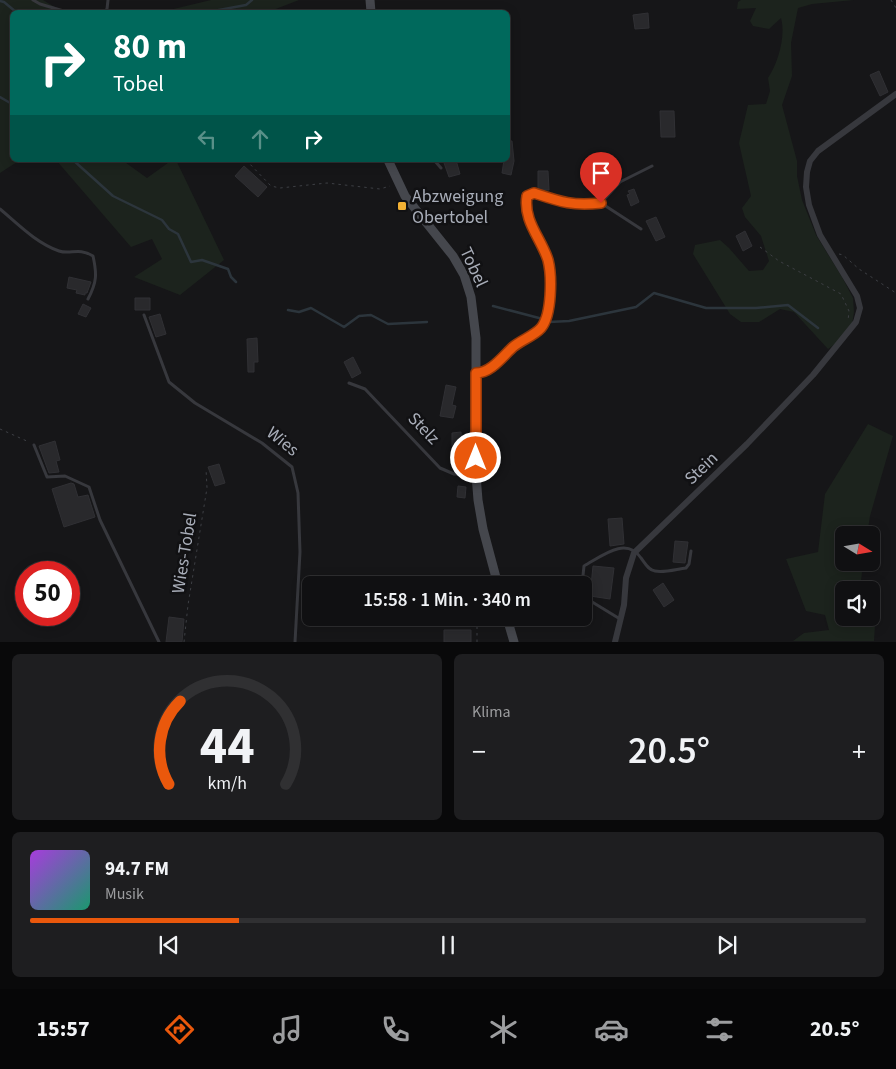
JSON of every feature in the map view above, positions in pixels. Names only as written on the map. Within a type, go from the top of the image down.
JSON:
[{"type":"main road","name":"Tobel","points":[[389,162],[405,196],[448,248],[468,286],[475,317],[476,373]]},
{"type":"main road","points":[[476,373],[476,475],[478,500],[483,529],[496,576]]},
{"type":"main road","points":[[509,626],[514,642]]},
{"type":"street","points":[[833,256],[820,235],[810,205],[806,187],[810,161],[818,151],[896,94]]},
{"type":"street","name":"Stein","points":[[615,642],[624,604],[626,578],[629,565],[636,550],[746,444],[813,375],[856,322],[860,308],[851,286],[833,256]]},
{"type":"lane","points":[[33,0],[60,10]]},
{"type":"lane","points":[[436,162],[442,168]]},
{"type":"lane","points":[[601,203],[620,182],[652,166]]},
{"type":"lane","points":[[476,373],[488,370],[515,345],[540,329],[545,322],[549,306],[550,279],[548,260],[527,215],[527,196],[534,193],[569,204],[601,203],[641,229]]},
{"type":"lane","points":[[0,209],[41,242],[60,251],[84,251],[93,256],[97,273],[95,287],[88,299]]},
{"type":"lane","name":"Wies","points":[[144,315],[169,382],[194,403],[262,443],[292,467],[298,493],[300,552],[295,642]]},
{"type":"lane","name":"Stelz","points":[[349,383],[365,389],[440,468],[454,474],[476,475]]},
{"type":"lane","points":[[34,445],[47,477],[65,476],[89,487],[100,520],[159,642]]},
{"type":"lane","points":[[583,576],[584,566],[612,551],[628,547],[636,550],[654,572],[686,568],[690,564],[691,551]]},
{"type":"lane","points":[[592,602],[620,620]]},
{"type":"path","points":[[891,0],[896,8]]},
{"type":"path","points":[[248,162],[271,186],[280,188],[327,183],[380,189],[391,186],[388,180]]},
{"type":"path","points":[[760,247],[779,261],[840,294],[849,311],[846,334]]},
{"type":"path","points":[[833,256],[843,255],[859,269],[896,293]]},
{"type":"path","points":[[0,429],[34,445]]},
{"type":"path","name":"Wies-Tobel","points":[[184,642],[188,605],[207,488],[206,469]]},
{"type":"path","points":[[476,626],[477,642]]},
{"type":"shaded area","points":[[0,0],[43,0],[60,10],[10,10],[10,162],[17,162],[0,173]]},
{"type":"shaded area","points":[[211,0],[299,0],[273,10],[169,10]]},
{"type":"shaded area","points":[[741,0],[854,0],[812,4],[798,8],[791,43],[792,76],[782,105],[797,161],[797,176],[802,200],[816,235],[853,298],[854,312],[852,325],[841,340],[828,349],[794,312],[780,309],[759,322],[741,322],[730,314],[693,254],[695,245],[720,240],[749,271],[763,270],[769,261],[761,236],[745,217],[742,208],[751,196],[739,143],[748,105],[766,104],[770,91],[768,78],[780,49],[782,25],[781,18],[769,29],[753,26],[750,21],[756,8],[737,9],[738,2]]},
{"type":"shaded area","points":[[58,162],[125,162],[147,178],[169,162],[177,162],[224,260],[180,295],[134,277],[162,259],[152,239],[131,247]]},
{"type":"shaded area","points":[[868,424],[893,436],[868,526],[835,526],[835,571],[862,571],[861,581],[835,581],[835,626],[875,626],[874,641],[793,641],[804,633],[829,630],[825,615],[806,611],[786,559],[818,552],[825,494]]},
{"type":"building","points":[[648,13],[649,28],[635,29],[633,15]]},
{"type":"building","points":[[879,71],[888,92],[880,96],[870,75]]},
{"type":"building","points":[[660,111],[674,111],[675,137],[661,137]]},
{"type":"building","points":[[510,141],[512,141],[514,161],[511,175],[502,173],[504,162],[510,162]]},
{"type":"building","points":[[444,162],[457,162],[460,174],[449,177]]},
{"type":"building","points":[[244,166],[267,187],[258,197],[235,176]]},
{"type":"building","points":[[538,171],[548,171],[549,190],[538,190]]},
{"type":"building","points":[[634,189],[639,202],[631,206],[627,195],[630,194],[628,191]]},
{"type":"building","points":[[656,217],[665,237],[656,241],[646,221]]},
{"type":"building","points":[[745,231],[752,246],[743,251],[736,236]]},
{"type":"building","points":[[69,277],[91,282],[85,295],[76,293],[77,290],[67,288]]},
{"type":"building","points":[[135,298],[150,298],[150,310],[135,310]]},
{"type":"building","points":[[83,304],[91,308],[86,317],[78,314]]},
{"type":"building","points":[[160,314],[166,334],[156,337],[149,317]]},
{"type":"building","points":[[257,338],[258,362],[254,362],[254,372],[248,372],[247,339]]},
{"type":"building","points":[[353,357],[361,373],[352,378],[344,362]]},
{"type":"building","points":[[446,385],[456,387],[452,405],[456,406],[453,418],[440,416]]},
{"type":"building","points":[[461,432],[462,446],[452,446],[452,433]]},
{"type":"building","points":[[55,441],[60,460],[56,461],[59,472],[49,473],[39,446]]},
{"type":"building","points":[[219,464],[225,483],[215,486],[208,467]]},
{"type":"building","points":[[71,483],[74,484],[78,497],[88,495],[95,517],[64,527],[52,489]]},
{"type":"building","points":[[458,486],[466,487],[465,498],[457,497]]},
{"type":"building","points":[[622,518],[624,544],[610,546],[608,519]]},
{"type":"building","points":[[675,541],[688,542],[685,563],[673,562]]},
{"type":"building","points":[[593,566],[614,568],[610,599],[592,596]]},
{"type":"building","points":[[663,583],[674,600],[664,607],[653,590]]},
{"type":"building","points":[[169,617],[184,619],[182,642],[166,642]]},
{"type":"building","points":[[444,630],[471,630],[471,642],[444,642]]},
{"type":"waterway","points":[[219,10],[246,5],[252,0]]},
{"type":"waterway","points":[[0,1],[14,10]]},
{"type":"waterway","points":[[0,97],[10,103]]},
{"type":"waterway","points":[[75,162],[113,196],[162,220],[169,229],[178,234],[191,262],[202,260],[228,269],[231,277],[236,282]]},
{"type":"waterway","points":[[549,322],[569,321],[636,307],[654,293],[706,308],[756,308],[788,305],[818,328]]},
{"type":"waterway","points":[[493,306],[539,318]]},
{"type":"waterway","points":[[288,310],[299,312],[311,308],[344,327],[359,316],[371,315],[388,324],[427,322]]},
{"type":"place","name":"Abzweigung Obertobel","points":[[402,206]]},
{"type":"route","points":[[476,458],[476,373],[488,370],[515,345],[540,329],[545,322],[549,306],[550,279],[548,260],[527,215],[527,196],[534,193],[569,204],[601,203]]}]
